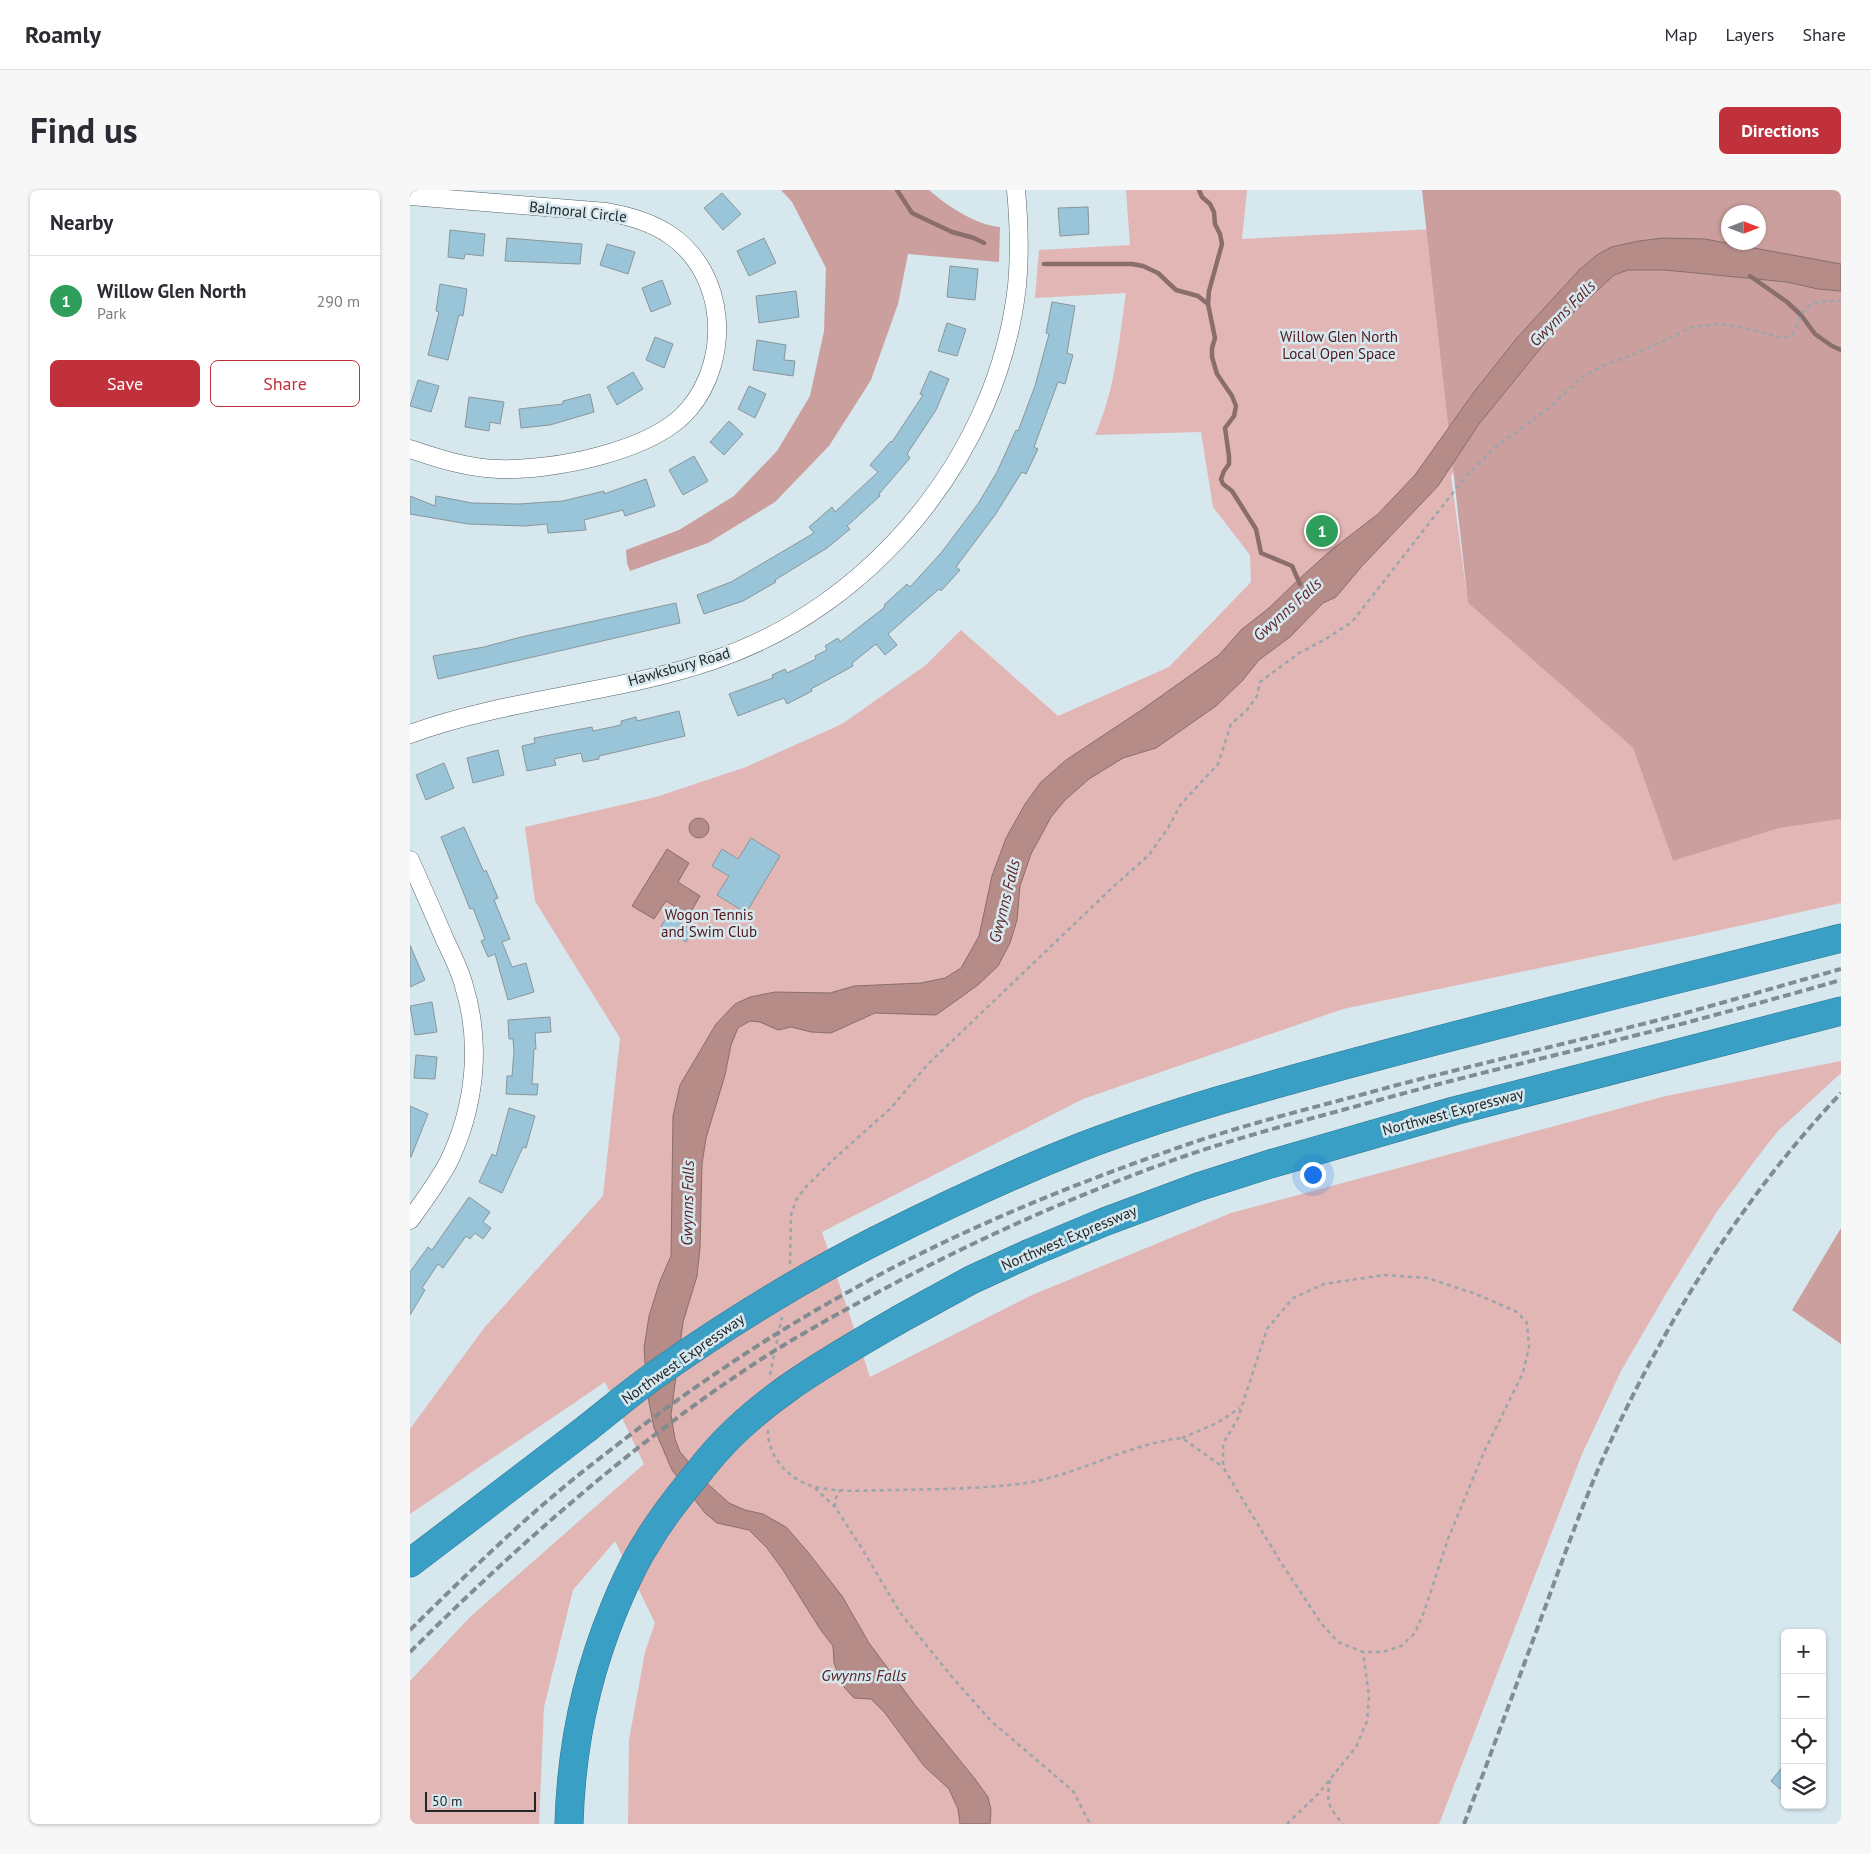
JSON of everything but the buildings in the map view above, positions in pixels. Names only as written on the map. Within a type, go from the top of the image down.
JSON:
[{"type":"highway","name":"Northwest Expressway","points":[[410,1563],[654,1376],[734,1322],[839,1259],[939,1209],[999,1182],[1076,1149],[1171,1115],[1251,1090],[1841,938]]},
{"type":"highway","name":"Northwest Expressway","points":[[570,1817],[573,1760],[583,1704],[600,1643],[624,1586],[645,1545],[672,1504],[713,1454],[755,1413],[800,1379],[971,1280],[1104,1222],[1198,1187],[1270,1164],[1454,1111],[1841,1011]]},
{"type":"street","name":"Hawksbury Road","points":[[410,734],[468,716],[664,674],[714,660],[747,647],[790,626],[838,594],[881,557],[918,516],[950,471],[971,436],[988,400],[1001,362],[1017,288],[1019,252],[1016,190]]},
{"type":"street","name":"Balmoral Circle","points":[[410,196],[607,212],[650,223],[671,235],[690,252],[704,274],[713,294],[718,317],[717,343],[712,366],[703,389],[688,410],[668,427],[636,444],[600,456],[529,469],[498,469],[468,466],[434,458],[410,449]]},
{"type":"street","points":[[410,860],[464,984],[472,1014],[474,1073],[469,1104],[460,1134],[448,1163],[410,1220]]},
{"type":"path","points":[[788,1273],[791,1255],[790,1215],[796,1200],[804,1188],[891,1108],[927,1065],[1114,886],[1149,856],[1168,828],[1181,804],[1218,764],[1231,724],[1247,710],[1257,696],[1260,682],[1299,653],[1352,622],[1466,476],[1497,446],[1546,410],[1582,377],[1693,327],[1718,324],[1742,327],[1778,337],[1790,337],[1797,328],[1801,315],[1808,307],[1819,301],[1841,301]]},
{"type":"path","points":[[1182,1438],[1223,1466],[1280,1561],[1321,1623],[1338,1642],[1363,1652],[1383,1652],[1401,1646],[1415,1633],[1448,1540],[1484,1452],[1523,1373],[1530,1347],[1526,1323],[1517,1312],[1476,1294],[1427,1278],[1384,1275],[1324,1284],[1293,1298],[1267,1329],[1238,1418],[1223,1444],[1223,1466]]},
{"type":"path","points":[[770,1378],[783,1316]]},
{"type":"path","points":[[814,1487],[840,1490],[945,1489],[1026,1483],[1164,1440],[1182,1438],[1217,1423],[1242,1407]]},
{"type":"path","points":[[768,1424],[768,1434],[774,1456],[785,1471],[814,1487],[835,1507],[901,1614],[991,1721],[1073,1791],[1090,1824]]},
{"type":"path","points":[[835,1507],[836,1498],[840,1490]]},
{"type":"path","points":[[1288,1824],[1319,1793],[1356,1746],[1367,1722],[1369,1696],[1363,1652]]},
{"type":"path","points":[[1331,1778],[1327,1798],[1332,1811],[1343,1824]]},
{"type":"green space","points":[[1126,190],[1247,190],[1242,239],[1434,229],[1458,465],[1451,476],[1468,603],[1633,748],[1673,861],[1780,828],[1841,819],[1841,903],[1698,935],[1343,1009],[1083,1099],[822,1232],[870,1377],[1032,1295],[1231,1213],[1666,1096],[1841,1061],[1841,1073],[1778,1131],[1716,1213],[1621,1371],[1582,1454],[1439,1824],[628,1824],[629,1740],[645,1652],[655,1623],[615,1541],[573,1590],[544,1707],[539,1824],[410,1824],[410,1681],[470,1617],[644,1464],[605,1382],[410,1514],[410,1429],[484,1328],[603,1196],[620,1038],[535,901],[525,827],[656,797],[746,767],[842,724],[926,665],[961,630],[1058,716],[1169,667],[1251,582],[1250,555],[1213,507],[1201,432],[1095,435],[1112,383],[1126,293],[1035,298],[1039,250],[1130,245]]},
{"type":"shaded area","points":[[781,190],[929,190],[962,214],[981,223],[1000,227],[999,262],[908,254],[898,304],[871,380],[829,446],[775,502],[708,543],[630,571],[626,550],[679,530],[734,496],[777,451],[810,396],[824,331],[826,268],[792,202]]},
{"type":"shaded area","points":[[1422,190],[1841,190],[1841,819],[1780,828],[1673,861],[1633,748],[1468,603]]},
{"type":"shaded area","points":[[1841,1228],[1841,1344],[1792,1310]]},
{"type":"water","name":"Gwynns Falls","points":[[1663,238],[1705,239],[1721,242],[1721,250],[1765,250],[1841,264],[1841,291],[1818,289],[1787,282],[1665,270],[1628,270],[1614,275],[1557,328],[1479,424],[1438,486],[1362,566],[1336,597],[1323,603],[1290,637],[1259,660],[1242,681],[1216,706],[1156,748],[1123,758],[1089,779],[1065,800],[1051,817],[1031,854],[1020,886],[1017,920],[1010,943],[998,966],[978,985],[936,1015],[875,1013],[831,1033],[811,1032],[791,1027],[778,1030],[760,1022],[750,1021],[738,1028],[731,1045],[725,1075],[706,1138],[702,1164],[700,1248],[697,1276],[683,1322],[671,1415],[675,1439],[680,1452],[708,1484],[729,1503],[745,1510],[763,1514],[786,1527],[842,1596],[869,1643],[915,1705],[988,1797],[991,1810],[990,1824],[960,1824],[958,1809],[949,1789],[924,1766],[885,1713],[871,1699],[854,1698],[844,1687],[834,1663],[833,1646],[767,1548],[749,1530],[717,1523],[705,1513],[672,1470],[654,1428],[647,1392],[644,1348],[649,1316],[660,1281],[671,1256],[673,1116],[680,1085],[716,1024],[735,1004],[750,997],[775,992],[830,993],[854,986],[921,983],[945,978],[961,968],[979,936],[992,876],[1006,838],[1025,804],[1041,782],[1066,760],[1219,655],[1241,630],[1269,608],[1330,551],[1378,514],[1415,475],[1474,392],[1517,338],[1579,270],[1597,255],[1611,247]]},
{"type":"water","points":[[699,818],[706,821],[709,828],[706,835],[699,838],[692,835],[689,828],[692,821]]},
{"type":"water","points":[[667,849],[689,863],[678,882],[700,896],[689,915],[666,901],[654,919],[632,906]]},
{"type":"waterway","points":[[897,190],[912,213],[952,232],[984,243]]},
{"type":"waterway","points":[[1199,190],[1214,212],[1215,224],[1222,244],[1209,291],[1208,304],[1215,338],[1212,357],[1217,374],[1232,396],[1236,406],[1234,416],[1225,428],[1229,464],[1221,479],[1223,484],[1232,491],[1256,529],[1261,553],[1292,566],[1300,584]]},
{"type":"waterway","points":[[1044,264],[1132,264],[1143,266],[1158,273],[1176,290],[1198,296],[1208,304]]},
{"type":"waterway","points":[[1750,276],[1787,302],[1801,315],[1815,334],[1841,350]]},
{"type":"railway","points":[[410,1630],[523,1522],[571,1481],[687,1393],[782,1330],[888,1270],[969,1230],[1053,1194],[1180,1147],[1234,1130],[1397,1085],[1678,1015],[1841,969]]},
{"type":"railway","points":[[410,1652],[493,1572],[579,1496],[623,1459],[715,1390],[763,1358],[830,1318],[932,1264],[1003,1230],[1111,1184],[1233,1140],[1494,1070],[1685,1023],[1841,980]]},
{"type":"railway","points":[[1464,1824],[1566,1550],[1603,1458],[1626,1408],[1678,1312],[1707,1265],[1770,1176],[1841,1093]]},
{"type":"place","name":"Willow Glen North","points":[[1322,531]]},
{"type":"park label","name":"Willow Glen North Local Open Space","points":[[1339,346]]},
{"type":"park label","name":"Wogon Tennis and Swim Club","points":[[709,924]]}]
